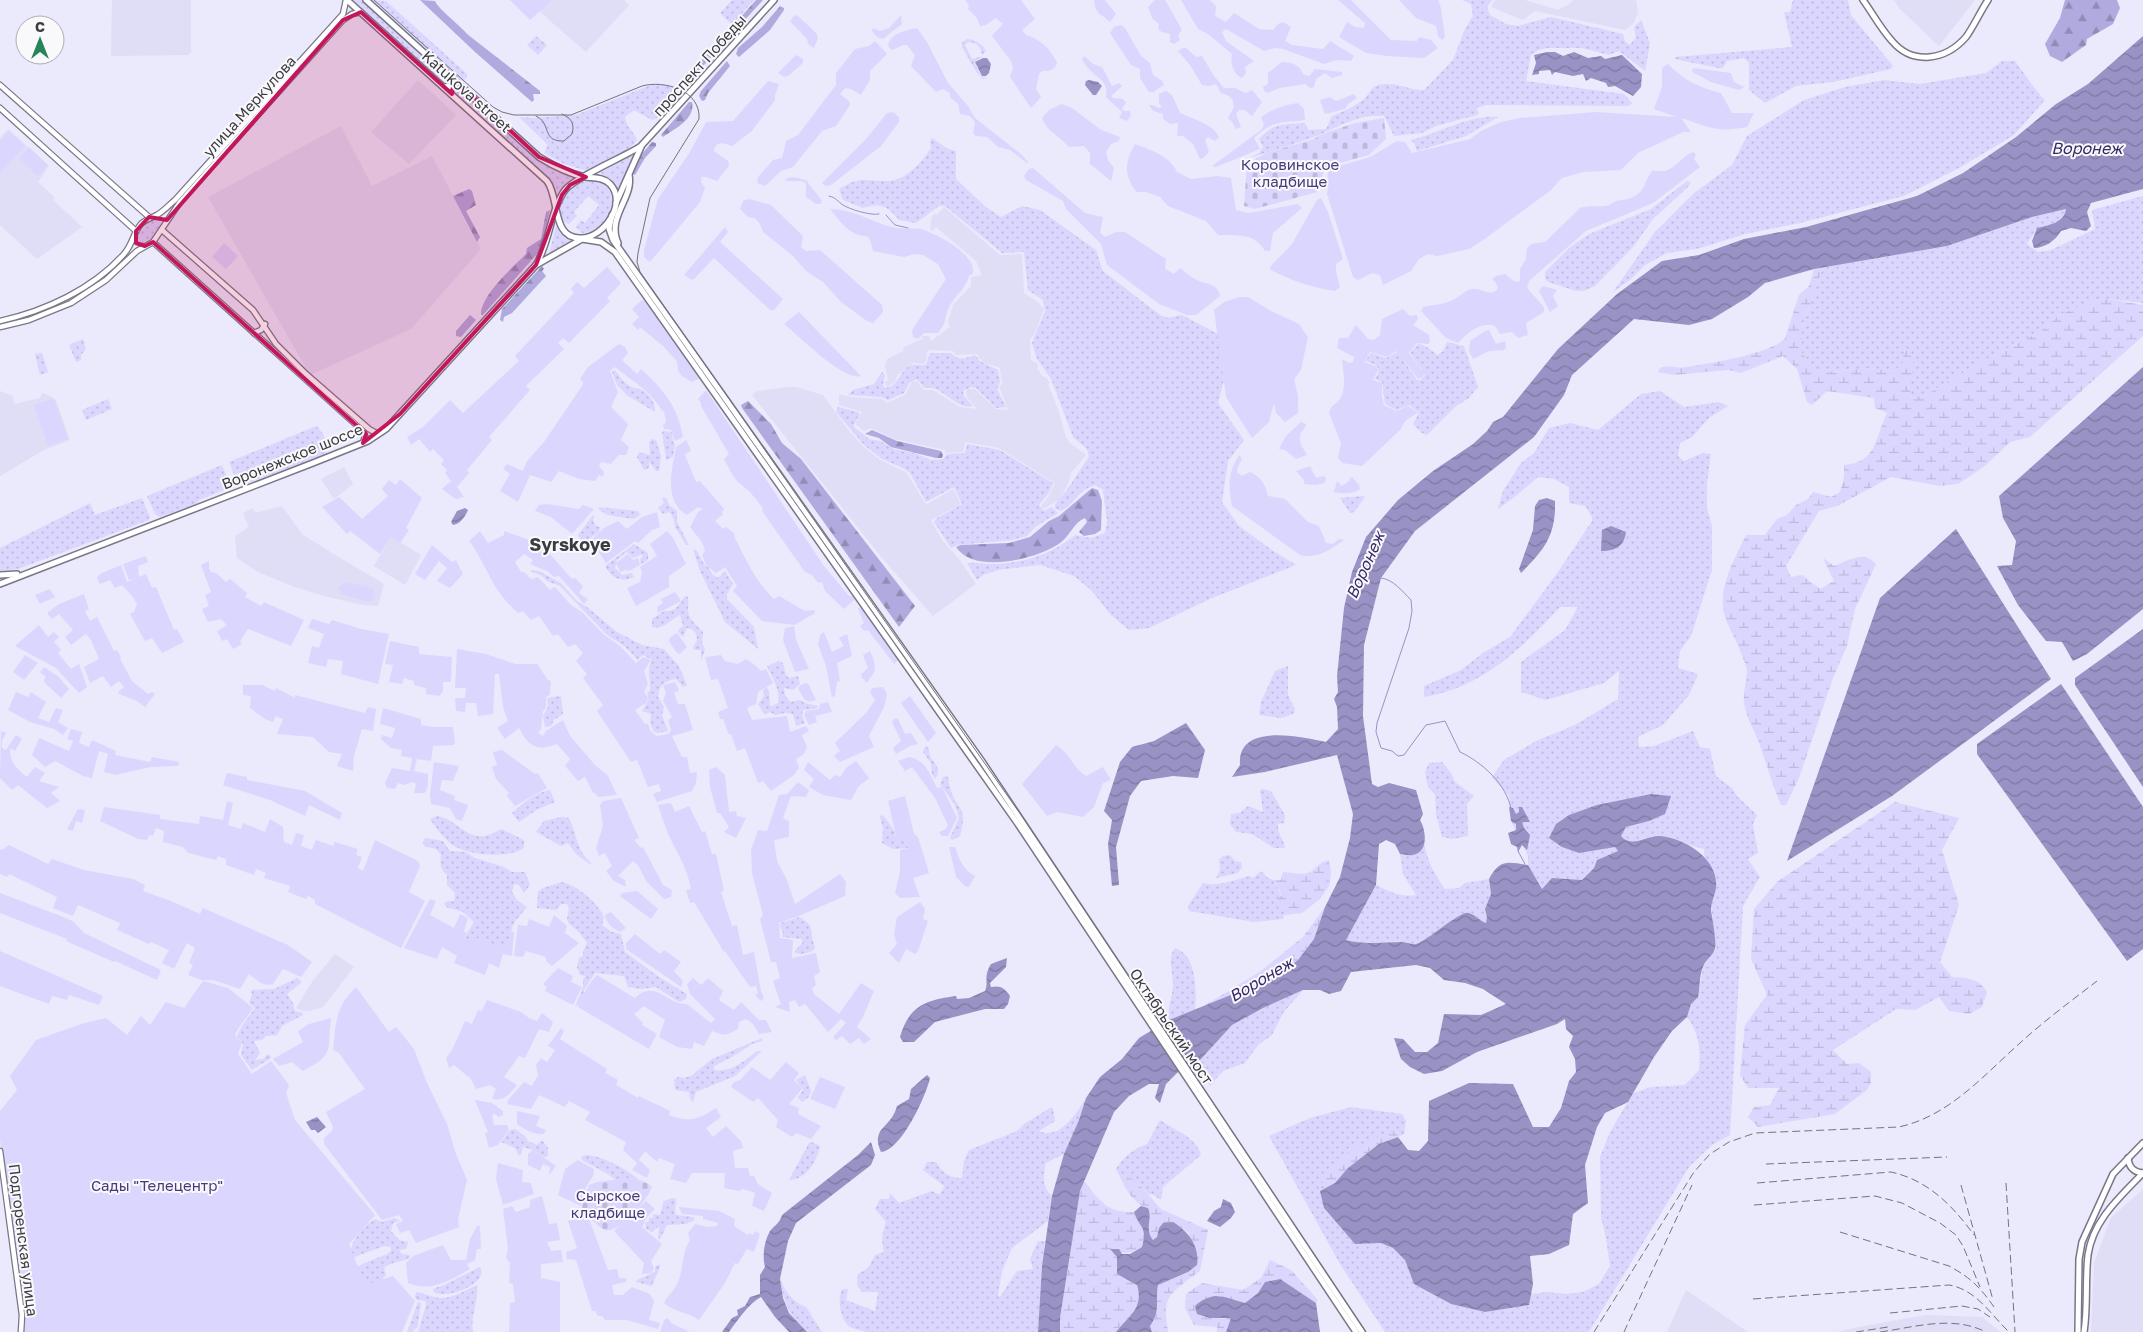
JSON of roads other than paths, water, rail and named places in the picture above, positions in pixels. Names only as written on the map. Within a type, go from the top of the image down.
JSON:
[{"type":"main road","name":"Katukova street","points":[[347,0],[547,181],[554,192],[556,210]]},
{"type":"main road","name":"Katukova street","points":[[366,0],[539,157],[553,165],[586,177]]},
{"type":"main road","name":"проспект Победы","points":[[641,146],[774,0]]},
{"type":"main road","points":[[1864,0],[1893,42],[1906,53],[1917,57],[1932,58],[1949,51],[1966,36],[1988,0]]},
{"type":"main road","points":[[444,87],[452,86],[454,79]]},
{"type":"main road","points":[[641,146],[615,206],[610,233],[981,760],[1042,856]]},
{"type":"main road","points":[[536,265],[544,252],[556,210],[570,184],[626,156],[641,146]]},
{"type":"main road","points":[[628,261],[628,257],[615,237],[614,232],[615,222],[629,182],[629,175]]},
{"type":"main road","points":[[586,177],[599,178],[608,183],[615,193],[615,206]]},
{"type":"main road","points":[[556,210],[564,231],[572,236],[601,242],[615,252],[1042,856]]},
{"type":"main road","points":[[536,265],[582,238],[600,231],[612,215]]},
{"type":"main road","name":"Воронежское шоссе","points":[[0,584],[363,443],[378,434],[400,414],[536,265]]},
{"type":"main road","name":"Воронежское шоссе","points":[[0,575],[28,573]]},
{"type":"main road","name":"Октябрьский мост","points":[[1042,856],[1280,1213]]},
{"type":"main road","points":[[2078,1332],[2079,1259],[2082,1242],[2113,1174],[2143,1144]]},
{"type":"main road","points":[[2128,1158],[2130,1166],[2135,1171],[2143,1173]]},
{"type":"main road","points":[[2084,1332],[2088,1253],[2093,1236],[2100,1222],[2116,1200],[2143,1173]]},
{"type":"main road","points":[[1280,1213],[1356,1332]]},
{"type":"main road","points":[[1280,1213],[1362,1332]]},
{"type":"street","name":"улица Меркулова","points":[[156,216],[174,200],[342,14],[347,0]]},
{"type":"street","name":"улица Меркулова","points":[[153,242],[184,197],[325,40],[347,17],[360,12]]},
{"type":"street","points":[[0,84],[149,217]]},
{"type":"street","points":[[0,108],[136,231]]},
{"type":"street","points":[[0,321],[39,309],[77,291],[116,262],[134,240],[136,231],[149,217],[156,216],[161,218],[163,228],[244,301],[264,324],[276,344],[306,374],[369,429],[378,434]]},
{"type":"street","points":[[134,240],[140,246],[146,246]]},
{"type":"street","points":[[0,327],[29,320],[71,303],[106,280],[137,251],[153,242],[363,431],[365,436],[363,443]]},
{"type":"street","points":[[254,333],[261,330],[264,324]]},
{"type":"street","name":"Подгоренская улица","points":[[0,1151],[21,1307],[21,1332]]},
{"type":"water","name":"Воронеж","points":[[2143,36],[2143,189],[2091,203],[2087,212],[2091,226],[2086,231],[2071,228],[2061,231],[2050,243],[2034,248],[2032,241],[2037,228],[2059,220],[2065,214],[2066,209],[2032,217],[1947,246],[1814,269],[1765,283],[1748,297],[1712,319],[1689,325],[1634,319],[1572,375],[1564,395],[1534,437],[1415,531],[1381,578],[1364,645],[1363,716],[1372,784],[1378,787],[1389,783],[1416,790],[1423,814],[1420,820],[1424,829],[1425,840],[1422,850],[1411,855],[1400,854],[1395,844],[1386,840],[1379,844],[1376,885],[1346,940],[1414,944],[1421,942],[1465,913],[1469,913],[1486,923],[1485,909],[1491,894],[1489,879],[1497,868],[1505,863],[1528,865],[1542,889],[1552,878],[1582,880],[1594,868],[1597,860],[1618,851],[1615,847],[1579,853],[1562,847],[1549,838],[1556,824],[1569,815],[1597,805],[1651,794],[1671,796],[1665,814],[1649,821],[1626,827],[1621,836],[1625,840],[1634,841],[1660,836],[1689,845],[1706,859],[1715,877],[1716,888],[1711,910],[1715,945],[1713,953],[1704,964],[1698,997],[1691,1004],[1687,1017],[1672,1031],[1654,1057],[1628,1102],[1605,1113],[1597,1127],[1585,1165],[1588,1203],[1573,1214],[1569,1245],[1549,1254],[1530,1256],[1533,1284],[1529,1305],[1485,1312],[1451,1304],[1414,1284],[1405,1260],[1393,1248],[1381,1243],[1355,1244],[1324,1208],[1320,1191],[1335,1183],[1348,1168],[1379,1144],[1398,1137],[1408,1150],[1419,1151],[1428,1141],[1429,1101],[1469,1083],[1513,1084],[1533,1127],[1549,1127],[1561,1108],[1569,1081],[1576,1072],[1575,1059],[1569,1047],[1573,1036],[1566,1029],[1565,1019],[1557,1024],[1477,1052],[1442,1071],[1424,1074],[1410,1067],[1401,1059],[1394,1038],[1403,1039],[1415,1052],[1427,1052],[1438,1043],[1444,1014],[1481,1015],[1506,1004],[1483,989],[1465,983],[1444,980],[1430,968],[1416,965],[1351,972],[1341,991],[1329,994],[1320,990],[1303,990],[1263,1008],[1232,1025],[1201,1059],[1177,1073],[1166,1084],[1160,1103],[1155,1098],[1159,1084],[1149,1084],[1129,1096],[1114,1112],[1080,1191],[1060,1318],[1060,1332],[1038,1332],[1042,1266],[1052,1196],[1064,1154],[1079,1120],[1086,1098],[1100,1077],[1122,1059],[1139,1038],[1169,1020],[1275,977],[1298,960],[1314,939],[1325,907],[1340,877],[1350,838],[1353,814],[1337,755],[1265,772],[1232,777],[1240,765],[1242,751],[1249,743],[1259,738],[1287,736],[1326,742],[1338,729],[1337,707],[1334,699],[1338,692],[1337,676],[1344,608],[1352,572],[1366,537],[1398,500],[1433,471],[1473,444],[1487,431],[1493,422],[1503,417],[1558,349],[1617,294],[1662,261],[1699,255],[1744,239],[1806,227],[1917,196],[1963,173],[2016,137],[2056,104],[2088,84]]},
{"type":"water","points":[[1555,52],[1563,56],[1574,52],[1588,58],[1601,56],[1605,59],[1622,55],[1642,74],[1641,87],[1633,96],[1615,86],[1608,87],[1606,83],[1591,78],[1586,81],[1583,74],[1573,76],[1555,72],[1552,75],[1550,70],[1539,71],[1539,74],[1532,75],[1536,63],[1534,55]]},
{"type":"water","points":[[987,58],[991,64],[989,73],[986,76],[982,76],[975,62]]},
{"type":"water","points":[[1086,81],[1098,82],[1102,86],[1096,95],[1093,95],[1085,85]]},
{"type":"water","points":[[2143,367],[2143,609],[2087,654],[2073,661],[2062,642],[2046,641],[2018,605],[1997,566],[2012,565],[2016,541],[2003,518],[1999,496]]},
{"type":"water","points":[[1547,498],[1555,501],[1555,513],[1551,532],[1543,549],[1521,573],[1519,569],[1533,530],[1535,506],[1539,500]]},
{"type":"water","points":[[465,508],[468,510],[464,518],[453,525],[451,522],[457,511]]},
{"type":"water","points":[[1611,526],[1626,532],[1625,537],[1615,549],[1601,551],[1602,530]]},
{"type":"water","points":[[1956,529],[2051,679],[1892,796],[1787,861],[1880,598]]},
{"type":"water","points":[[2143,629],[2143,787],[2075,685],[2075,678]]},
{"type":"water","points":[[2061,684],[2143,807],[2143,949],[2127,961],[1977,754],[1977,744]]},
{"type":"water","points":[[1186,723],[1205,750],[1198,778],[1173,776],[1141,781],[1130,796],[1116,847],[1119,885],[1112,886],[1108,844],[1112,820],[1104,811],[1120,762],[1132,747],[1154,741]]},
{"type":"water","points":[[1509,807],[1513,808],[1516,814],[1519,812],[1519,807],[1522,807],[1530,822],[1522,822],[1530,835],[1527,850],[1522,845],[1518,852],[1517,847],[1511,844],[1508,833],[1516,830],[1516,824],[1511,821]]},
{"type":"water","points":[[1007,958],[1006,967],[990,983],[991,987],[997,986],[1002,988],[1010,996],[1008,1004],[1004,1009],[985,1009],[935,1022],[914,1042],[903,1042],[900,1037],[908,1018],[914,1011],[928,1002],[956,996],[957,999],[969,998],[985,991],[987,972],[991,964]]},
{"type":"water","points":[[927,1075],[930,1078],[928,1086],[918,1109],[904,1133],[897,1143],[881,1152],[878,1144],[880,1133],[894,1114],[897,1106],[909,1099],[911,1089]]},
{"type":"water","points":[[317,1117],[326,1127],[318,1133],[315,1130],[311,1130],[306,1122]]},
{"type":"water","points":[[871,1142],[875,1155],[871,1165],[796,1223],[788,1241],[780,1279],[783,1298],[789,1313],[807,1332],[789,1332],[775,1317],[761,1297],[748,1308],[729,1332],[722,1332],[732,1318],[738,1315],[737,1310],[745,1306],[750,1297],[760,1294],[760,1275],[765,1267],[765,1244],[770,1231],[779,1222],[782,1215],[858,1155]]},
{"type":"water","points":[[1223,1199],[1231,1203],[1235,1212],[1220,1227],[1207,1221],[1214,1211],[1221,1207]]},
{"type":"water","points":[[1141,1206],[1148,1208],[1150,1216],[1149,1232],[1153,1240],[1157,1237],[1159,1228],[1163,1223],[1173,1222],[1184,1230],[1195,1245],[1197,1265],[1188,1272],[1158,1285],[1157,1310],[1150,1326],[1152,1332],[1116,1332],[1137,1306],[1139,1293],[1137,1285],[1117,1274],[1117,1257],[1110,1249],[1119,1249],[1122,1254],[1130,1254],[1142,1247],[1144,1235],[1134,1212]]},
{"type":"water","points":[[1280,1279],[1316,1303],[1320,1332],[1226,1332],[1231,1318],[1210,1318],[1197,1314],[1195,1306],[1207,1298],[1219,1296],[1245,1303],[1258,1293],[1265,1282]]},
{"type":"waterway","points":[[829,196],[850,208],[866,213],[879,214]]},
{"type":"waterway","points":[[886,215],[895,225],[908,228]]},
{"type":"waterway","points":[[1381,578],[1394,583],[1411,600],[1412,611],[1409,628],[1377,723],[1376,732],[1381,748],[1392,751],[1398,756],[1404,755],[1426,725],[1445,721],[1460,752],[1477,762],[1492,775],[1504,791],[1511,809]]},
{"type":"waterway","points":[[1518,851],[1525,864]]},
{"type":"tram line","points":[[374,0],[493,107],[502,112],[514,115],[571,115],[642,86],[651,85],[670,86],[680,89],[694,101],[698,109],[699,119],[650,198],[638,253],[637,262],[640,272],[1021,815],[1366,1332]]},
{"type":"tram line","points":[[536,116],[544,123],[552,138],[564,141],[572,134],[573,124],[568,117],[562,114]]},
{"type":"railway","points":[[1594,1332],[1694,1172],[1710,1154],[1729,1142],[1755,1133],[1899,1127],[1917,1122],[1950,1104],[1979,1081],[2038,1027],[2097,981]]},
{"type":"railway","points":[[1766,1164],[1947,1157]]},
{"type":"railway","points":[[1757,1183],[1891,1172],[1917,1181],[1939,1196],[1974,1235]]},
{"type":"railway","points":[[2006,1183],[2015,1332]]},
{"type":"railway","points":[[1624,1332],[1692,1185]]},
{"type":"railway","points":[[1961,1185],[1993,1300]]},
{"type":"railway","points":[[1754,1205],[1875,1196],[1902,1203],[1940,1223],[1956,1235],[1963,1246],[1980,1287]]},
{"type":"railway","points":[[1840,1232],[1949,1266],[1974,1284],[1994,1307]]},
{"type":"railway","points":[[1753,1299],[1949,1285],[1968,1292],[1975,1297],[2009,1332]]},
{"type":"railway","points":[[1890,1313],[1962,1306],[1978,1309],[1990,1317]]},
{"type":"railway","points":[[1880,1332],[1920,1325],[1947,1323],[1960,1324],[1986,1332]]},
{"type":"railway","points":[[1856,1332],[1888,1327]]},
{"type":"district","name":"Syrskoye","points":[[570,544]]},
{"type":"park label","name":"Коровинское кладбище","points":[[1290,172]]},
{"type":"park label","name":"Сады \"Телецентр\"","points":[[157,1185]]},
{"type":"park label","name":"Сырское кладбище","points":[[608,1204]]}]
